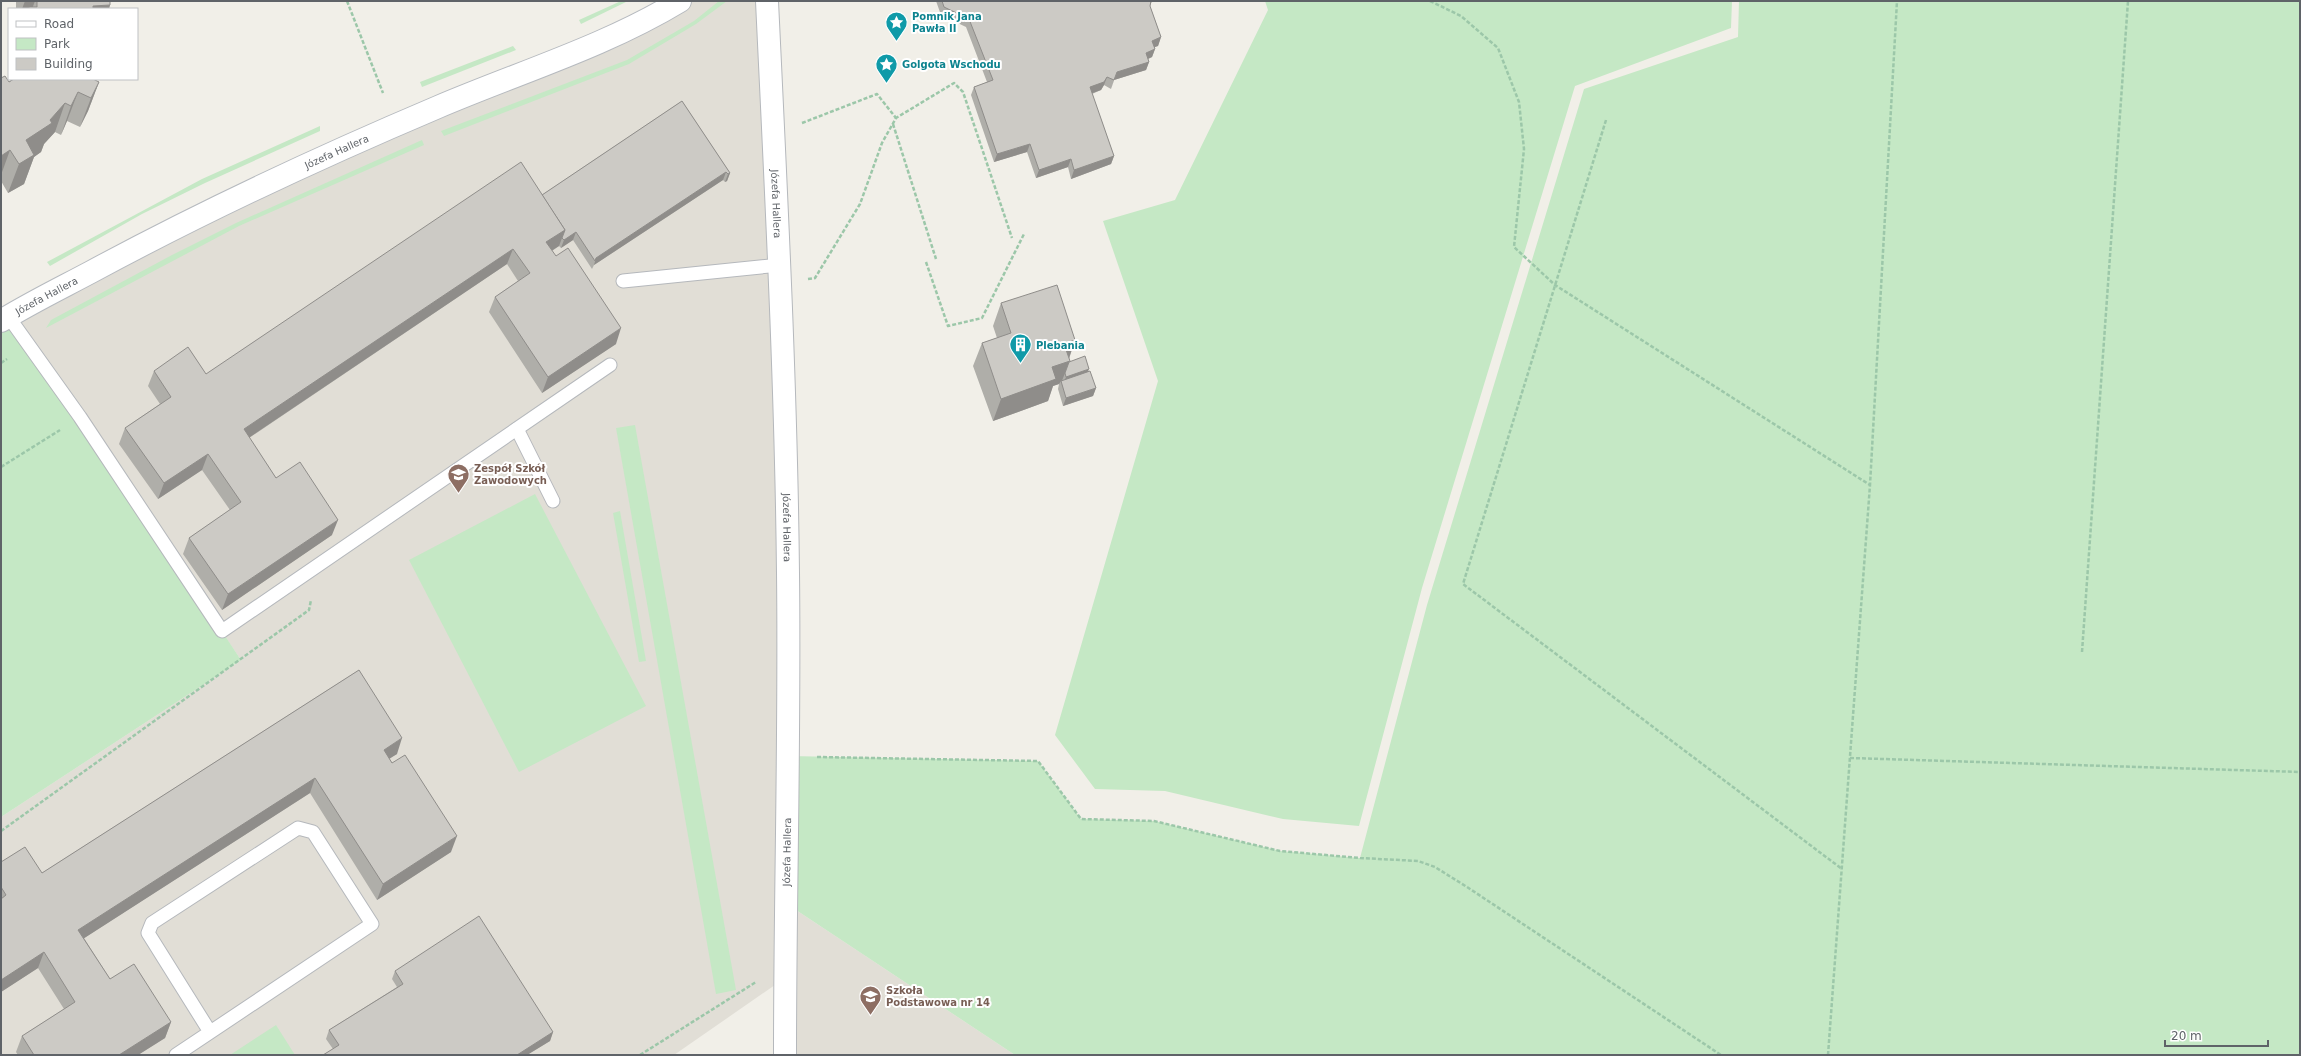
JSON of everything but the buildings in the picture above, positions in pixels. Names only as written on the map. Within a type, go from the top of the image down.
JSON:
[{"type":"street","name":"Józefa Hallera","points":[[4,318],[202,212],[288,172],[451,101],[605,41],[642,24],[680,1]]},
{"type":"street","name":"Józefa Hallera","points":[[768,1],[780,265],[788,564],[789,756],[785,1055]]},
{"type":"lane","points":[[623,281],[780,265]]},
{"type":"lane","points":[[4,318],[80,417],[222,631],[610,365]]},
{"type":"lane","points":[[517,429],[553,501]]},
{"type":"lane","points":[[176,1055],[372,924],[313,832],[298,828],[152,923],[148,933],[210,1032]]},
{"type":"path","points":[[346,1],[384,93]]},
{"type":"path","points":[[1430,1],[1460,16],[1498,48],[1519,102],[1524,149],[1514,247],[1555,285],[1870,485]]},
{"type":"path","points":[[1828,1055],[1870,485],[1898,1]]},
{"type":"path","points":[[2082,652],[2128,1]]},
{"type":"path","points":[[800,281],[815,278],[860,204],[882,143],[896,118],[954,83],[963,92],[1012,238]]},
{"type":"path","points":[[774,134],[878,94],[896,118]]},
{"type":"path","points":[[1606,120],[1462,584],[1842,869]]},
{"type":"path","points":[[893,123],[936,259]]},
{"type":"path","points":[[926,262],[948,326],[982,318],[1024,234]]},
{"type":"path","points":[[1,467],[80,417]]},
{"type":"path","points":[[1,831],[309,610],[319,564]]},
{"type":"path","points":[[789,756],[1038,762],[1080,818],[1154,821],[1280,851],[1418,861],[1435,867],[1467,887],[1721,1055]]},
{"type":"path","points":[[1850,758],[2300,772]]},
{"type":"path","points":[[640,1055],[754,983],[785,969]]},
{"type":"shaded area","name":"Zespół Szkół Zawodowych","points":[[680,1],[767,1],[787,904],[1015,1055],[785,1055],[785,978],[674,1055],[1,1055],[1,817],[241,660],[8,316]]},
{"type":"green space","points":[[621,1],[628,1],[581,24],[579,20]]},
{"type":"green space","points":[[719,1],[727,1],[696,24],[629,64],[444,136],[441,131],[627,60],[694,21]]},
{"type":"green space","points":[[1265,1],[1732,1],[1731,28],[1575,86],[1422,588],[1359,826],[1283,819],[1165,791],[1095,789],[1055,735],[1158,381],[1103,221],[1175,200],[1268,10]]},
{"type":"green space","points":[[1739,1],[2300,1],[2300,1055],[1015,1055],[787,904],[789,756],[1038,761],[1081,819],[1154,821],[1280,851],[1360,858],[1427,605],[1584,89],[1738,37]]},
{"type":"green space","points":[[513,46],[516,50],[422,87],[420,82]]},
{"type":"green space","points":[[320,126],[320,131],[205,183],[142,214],[50,266],[47,262],[202,179]]},
{"type":"green space","points":[[422,140],[424,145],[239,226],[46,328],[51,320],[172,255],[236,223]]},
{"type":"green space","points":[[8,316],[80,417],[241,660],[1,817],[1,321]]},
{"type":"green space","points":[[635,425],[736,990],[716,994],[616,428]]},
{"type":"green space","points":[[535,494],[646,706],[519,772],[409,560]]},
{"type":"green space","points":[[620,511],[646,661],[639,662],[613,513]]},
{"type":"green space","points":[[276,1025],[295,1055],[230,1055]]},
{"type":"place","name":"Pomnik Jana Pawła II","points":[[897,42]]},
{"type":"place","name":"Golgota Wschodu","points":[[886,84]]},
{"type":"place","name":"Plebania","points":[[1020,364]]},
{"type":"place","name":"Zespół Szkół Zawodowych","points":[[459,494]]},
{"type":"place","name":"Szkoła Podstawowa nr 14","points":[[871,1016]]}]
